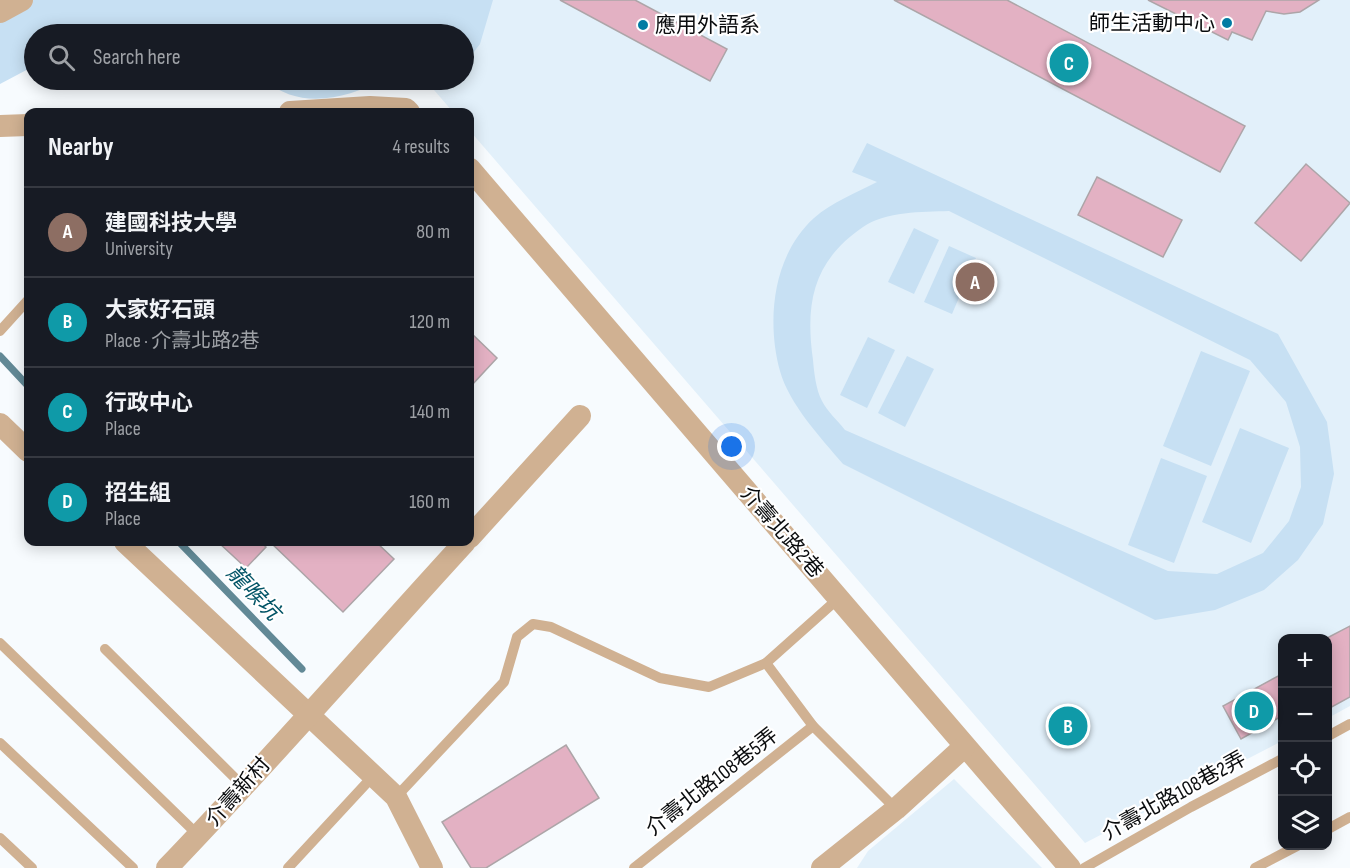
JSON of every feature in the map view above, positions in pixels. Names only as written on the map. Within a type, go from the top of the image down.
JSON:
[{"type":"street","points":[[0,12],[22,0]]},
{"type":"street","points":[[354,108],[388,108]]},
{"type":"street","points":[[0,126],[24,125]]},
{"type":"street","name":"介壽北路2巷","points":[[474,174],[655,388],[840,597],[964,747],[1070,868]]},
{"type":"street","points":[[474,533],[580,416]]},
{"type":"street","points":[[0,424],[24,447]]},
{"type":"street","points":[[129,546],[375,774],[396,797],[432,868]]},
{"type":"street","name":"介壽新村","points":[[167,868],[244,788],[308,713],[461,546]]},
{"type":"street","points":[[822,868],[896,809],[964,747]]},
{"type":"lane","points":[[0,331],[24,304]]},
{"type":"lane","points":[[396,797],[504,682],[517,637],[533,624],[551,627],[660,678],[709,687],[766,663],[840,597]]},
{"type":"lane","points":[[0,644],[198,835]]},
{"type":"lane","points":[[105,649],[244,788]]},
{"type":"lane","points":[[766,663],[813,726],[896,809]]},
{"type":"lane","points":[[1332,734],[1350,724]]},
{"type":"lane","name":"介壽北路108巷5弄","points":[[634,868],[813,726]]},
{"type":"lane","points":[[0,743],[133,868]]},
{"type":"lane","name":"介壽北路108巷2弄","points":[[1084,868],[1278,761]]},
{"type":"lane","points":[[288,868],[375,774]]},
{"type":"lane","points":[[1332,827],[1350,817]]},
{"type":"lane","points":[[0,838],[32,868]]},
{"type":"lane","points":[[1255,868],[1289,850]]},
{"type":"shaded area","points":[[0,0],[493,0],[480,44],[474,52],[474,24],[24,24],[24,71],[0,84]]},
{"type":"shaded area","points":[[446,0],[1350,0],[1350,706],[1332,716],[1332,634],[1278,634],[1278,743],[1085,843],[474,136],[474,108],[450,108],[434,90],[474,90],[474,24],[459,24]]},
{"type":"shaded area","points":[[279,90],[359,90],[323,98],[293,96]]},
{"type":"shaded area","points":[[867,143],[1278,334],[1327,422],[1334,474],[1323,524],[1298,560],[1264,590],[1215,610],[1155,620],[843,464],[798,408],[784,383],[776,351],[774,310],[776,289],[782,269],[789,250],[800,233],[828,207],[877,182],[852,172]],"holes":[[[949,211],[1250,360],[1286,402],[1300,447],[1301,487],[1289,521],[1263,553],[1217,574],[1168,571],[845,430],[824,405],[817,386],[811,339],[812,302],[816,285],[833,254],[863,227],[893,215]]]},
{"type":"shaded area","points":[[914,228],[939,240],[914,294],[888,282]]},
{"type":"shaded area","points":[[949,246],[976,258],[952,314],[924,302]]},
{"type":"shaded area","points":[[868,337],[895,350],[867,408],[840,395]]},
{"type":"shaded area","points":[[1201,351],[1250,371],[1211,466],[1163,446]]},
{"type":"shaded area","points":[[907,356],[934,369],[905,427],[878,413]]},
{"type":"shaded area","points":[[1240,428],[1289,448],[1251,543],[1202,522]]},
{"type":"shaded area","points":[[1161,458],[1207,476],[1174,563],[1128,545]]},
{"type":"shaded area","points":[[954,779],[1042,868],[857,868],[868,851]]},
{"type":"building","name":"應用外語系","points":[[560,0],[635,0],[727,49],[710,81]]},
{"type":"building","points":[[894,0],[1007,0],[1245,126],[1220,172]]},
{"type":"building","name":"師生活動中心","points":[[1148,0],[1319,0],[1300,12],[1284,14],[1266,11],[1252,40],[1232,32],[1228,40]]},
{"type":"building","points":[[1306,164],[1350,203],[1301,261],[1255,223]]},
{"type":"building","points":[[1097,177],[1182,220],[1163,257],[1078,215]]},
{"type":"building","points":[[474,336],[497,358],[474,383]]},
{"type":"building","points":[[222,546],[266,547],[246,568]]},
{"type":"building","points":[[274,546],[380,546],[394,559],[343,612]]},
{"type":"building","points":[[1350,626],[1350,697],[1332,707],[1332,688],[1332,635]]},
{"type":"building","points":[[1278,676],[1278,718],[1241,739],[1223,706]]},
{"type":"building","points":[[566,745],[599,798],[486,868],[471,868],[442,822]]},
{"type":"waterway","name":"龍喉坑","points":[[0,356],[24,382]]},
{"type":"waterway","name":"龍喉坑","points":[[183,546],[302,669]]},
{"type":"place","name":"師生活動中心","points":[[1227,23]]},
{"type":"place","name":"應用外語系","points":[[643,25]]},
{"type":"place","name":"行政中心","points":[[1069,63]]},
{"type":"place","name":"建國科技大學","points":[[975,282]]},
{"type":"place","name":"招生組","points":[[1254,711]]},
{"type":"place","name":"大家好石頭","points":[[1068,726]]}]
